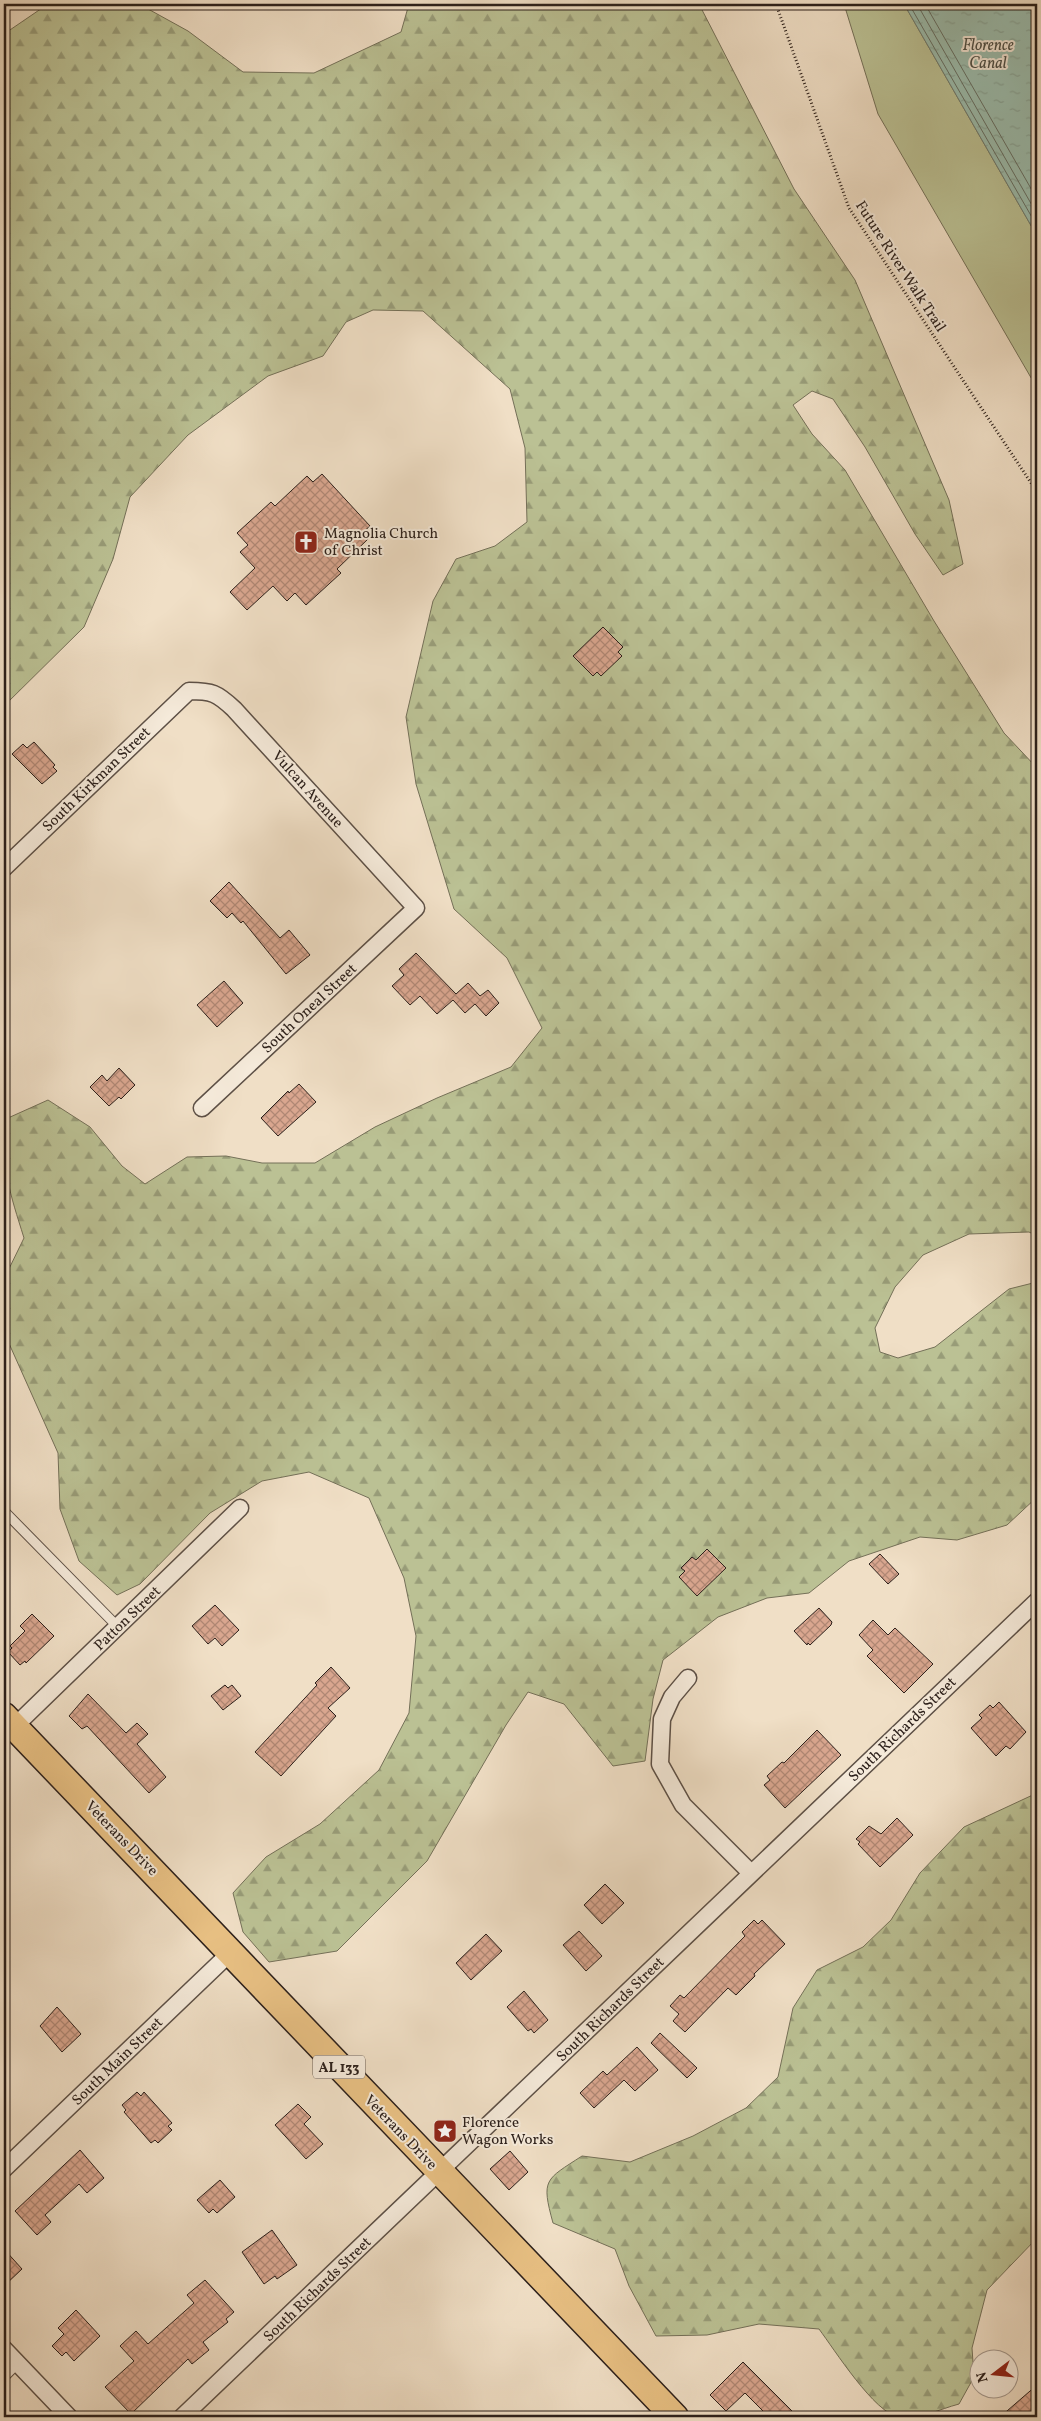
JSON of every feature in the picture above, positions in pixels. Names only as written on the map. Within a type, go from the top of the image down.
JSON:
[{"type":"main road","name":"Veterans Drive","points":[[9,1721],[675,2417]]},
{"type":"street","name":"South Kirkman Street","points":[[4,868],[189,690]]},
{"type":"street","name":"Vulcan Avenue","points":[[189,690],[218,694],[234,709],[416,908]]},
{"type":"street","name":"South Oneal Street","points":[[202,1108],[416,908]]},
{"type":"street","name":"Patton Street","points":[[9,1721],[118,1627],[240,1508]]},
{"type":"street","name":"South Richards Street","points":[[182,2417],[1037,1600]]},
{"type":"street","points":[[688,1678],[672,1696],[662,1719],[660,1764],[683,1805],[751,1873]]},
{"type":"street","name":"South Main Street","points":[[4,2169],[230,1953]]},
{"type":"street","points":[[4,2349],[69,2417]]},
{"type":"lane","points":[[4,1511],[118,1627]]},
{"type":"lane","points":[[4,2377],[18,2363]]},
{"type":"path","name":"Future River Walk Trail","points":[[776,4],[848,208],[1037,492]]},
{"type":"green space","points":[[48,4],[139,4],[188,31],[243,72],[314,73],[401,32],[409,4],[699,4],[794,189],[855,280],[949,500],[963,564],[943,575],[915,534],[865,447],[833,399],[812,391],[793,405],[812,434],[845,470],[934,621],[1004,733],[1037,768],[1037,1236],[1029,1232],[969,1234],[923,1255],[895,1287],[875,1328],[880,1352],[898,1358],[935,1347],[1009,1289],[1037,1282],[1037,1337],[1033,1350],[1037,1382],[1037,1497],[1007,1525],[957,1540],[920,1537],[849,1561],[809,1593],[767,1598],[718,1617],[663,1660],[653,1699],[645,1761],[613,1766],[564,1704],[528,1692],[506,1725],[427,1861],[337,1951],[269,1962],[243,1932],[233,1893],[266,1857],[320,1824],[379,1770],[409,1713],[416,1636],[404,1578],[369,1498],[309,1472],[262,1481],[210,1513],[140,1584],[117,1595],[79,1561],[60,1509],[58,1453],[7,1339],[4,1326],[4,1279],[24,1238],[11,1193],[6,1166],[5,1151],[8,1118],[48,1100],[90,1127],[122,1166],[145,1184],[187,1157],[226,1156],[262,1163],[315,1163],[375,1127],[437,1098],[511,1067],[542,1028],[507,958],[454,909],[416,784],[406,717],[433,601],[456,559],[495,546],[527,522],[525,448],[510,389],[423,311],[373,310],[346,322],[323,356],[268,376],[188,435],[130,497],[113,559],[84,627],[4,706],[4,34]]},
{"type":"green space","points":[[844,4],[904,4],[1037,236],[1037,388],[878,114]]},
{"type":"green space","points":[[1037,1793],[1037,2238],[987,2290],[972,2348],[968,2348],[968,2388],[959,2404],[914,2417],[899,2417],[889,2413],[867,2393],[819,2329],[759,2324],[707,2335],[656,2336],[629,2286],[615,2249],[553,2223],[547,2197],[549,2182],[560,2170],[582,2156],[630,2162],[693,2136],[746,2108],[778,2077],[793,2008],[817,1970],[863,1947],[891,1920],[920,1873],[964,1827]]},
{"type":"water","name":"Florence Canal","points":[[904,4],[1037,4],[1037,236]]},
{"type":"building","name":"Magnolia Church of Christ","points":[[322,474],[370,526],[362,533],[368,539],[337,569],[341,573],[306,605],[295,593],[287,601],[273,586],[247,610],[230,592],[255,568],[240,552],[248,545],[237,533],[271,502],[275,506],[307,476],[313,482]]},
{"type":"building","points":[[603,627],[623,647],[618,652],[622,656],[601,676],[597,672],[593,676],[573,656]]},
{"type":"building","points":[[34,742],[55,765],[53,767],[57,771],[42,784],[12,754],[23,744],[27,748]]},
{"type":"building","points":[[229,882],[280,938],[289,930],[310,955],[286,974],[243,921],[241,923],[232,913],[227,918],[210,901]]},
{"type":"building","points":[[416,953],[456,994],[468,983],[480,996],[488,990],[499,1003],[486,1016],[475,1004],[465,1013],[453,1000],[437,1014],[420,996],[410,1005],[392,986],[404,975],[399,969]]},
{"type":"building","points":[[224,981],[243,1003],[217,1027],[197,1005]]},
{"type":"building","points":[[119,1068],[135,1085],[121,1099],[119,1097],[109,1106],[90,1087],[102,1075],[107,1081]]},
{"type":"building","points":[[299,1084],[316,1102],[278,1136],[261,1118],[288,1091],[289,1093]]},
{"type":"building","points":[[707,1549],[726,1568],[697,1596],[679,1577],[685,1571],[681,1568],[692,1557],[696,1560]]},
{"type":"building","points":[[880,1554],[899,1574],[888,1584],[869,1564]]},
{"type":"building","points":[[215,1605],[239,1630],[222,1646],[215,1638],[208,1644],[192,1626]]},
{"type":"building","points":[[819,1608],[832,1622],[810,1645],[808,1643],[807,1645],[794,1631]]},
{"type":"building","points":[[32,1614],[54,1636],[26,1663],[25,1661],[20,1665],[8,1652],[12,1648],[10,1646],[25,1631],[20,1626]]},
{"type":"building","points":[[873,1620],[888,1635],[895,1628],[933,1664],[904,1693],[867,1656],[873,1650],[859,1635]]},
{"type":"building","points":[[331,1667],[350,1688],[328,1708],[336,1716],[281,1776],[255,1752],[317,1685],[315,1683]]},
{"type":"building","points":[[225,1685],[228,1688],[232,1685],[241,1696],[223,1710],[211,1696]]},
{"type":"building","points":[[88,1694],[126,1733],[137,1723],[148,1734],[137,1744],[166,1777],[149,1793],[87,1726],[82,1729],[69,1716]]},
{"type":"building","points":[[999,1702],[1026,1732],[1010,1749],[1006,1746],[996,1756],[971,1728],[982,1718],[979,1715],[990,1705],[993,1708]]},
{"type":"building","points":[[817,1730],[841,1755],[785,1808],[764,1785],[770,1780],[767,1776],[782,1762],[784,1763]]},
{"type":"building","points":[[897,1818],[913,1835],[880,1867],[858,1844],[860,1842],[856,1839],[869,1826],[881,1834]]},
{"type":"building","points":[[605,1884],[624,1903],[602,1924],[584,1905]]},
{"type":"building","points":[[754,1920],[758,1924],[762,1920],[785,1944],[754,1974],[755,1976],[736,1995],[728,1988],[685,2032],[673,2021],[679,2014],[670,2006],[680,1995],[684,1998],[745,1936],[742,1932]]},
{"type":"building","points":[[579,1931],[602,1956],[586,1971],[563,1945]]},
{"type":"building","points":[[486,1934],[502,1951],[471,1980],[456,1963]]},
{"type":"building","points":[[524,1991],[548,2020],[534,2033],[531,2029],[528,2031],[507,2007]]},
{"type":"building","points":[[57,2007],[81,2034],[62,2052],[40,2026]]},
{"type":"building","points":[[660,2033],[697,2068],[687,2078],[651,2043]]},
{"type":"building","points":[[637,2047],[658,2070],[635,2091],[624,2080],[594,2108],[580,2093],[603,2071],[607,2075]]},
{"type":"building","points":[[137,2092],[141,2096],[144,2092],[172,2123],[168,2126],[172,2130],[158,2143],[155,2140],[151,2143],[124,2112],[126,2110],[122,2105]]},
{"type":"building","points":[[298,2104],[311,2117],[304,2124],[323,2144],[306,2159],[275,2125]]},
{"type":"building","points":[[80,2150],[104,2178],[87,2193],[79,2184],[45,2215],[51,2222],[37,2235],[15,2211]]},
{"type":"building","points":[[510,2151],[528,2172],[509,2190],[490,2169]]},
{"type":"building","points":[[220,2180],[235,2197],[217,2213],[213,2209],[209,2213],[197,2200]]},
{"type":"building","points":[[272,2230],[297,2265],[277,2279],[275,2276],[264,2284],[242,2252]]},
{"type":"building","points":[[4,2249],[22,2269],[4,2286]]},
{"type":"building","points":[[205,2280],[234,2312],[226,2319],[228,2322],[203,2342],[209,2350],[192,2364],[188,2359],[131,2414],[105,2387],[134,2361],[120,2346],[136,2331],[148,2344],[194,2303],[187,2295]]},
{"type":"building","points":[[76,2310],[100,2336],[74,2361],[66,2352],[62,2356],[52,2346],[64,2334],[58,2328]]},
{"type":"building","points":[[743,2362],[798,2417],[769,2417],[745,2393],[726,2411],[710,2395]]},
{"type":"building","points":[[1037,2385],[1037,2417],[1000,2417]]},
{"type":"place","name":"Magnolia Church of Christ","points":[[306,542]]},
{"type":"place","name":"Florence Wagon Works","points":[[445,2131]]}]
